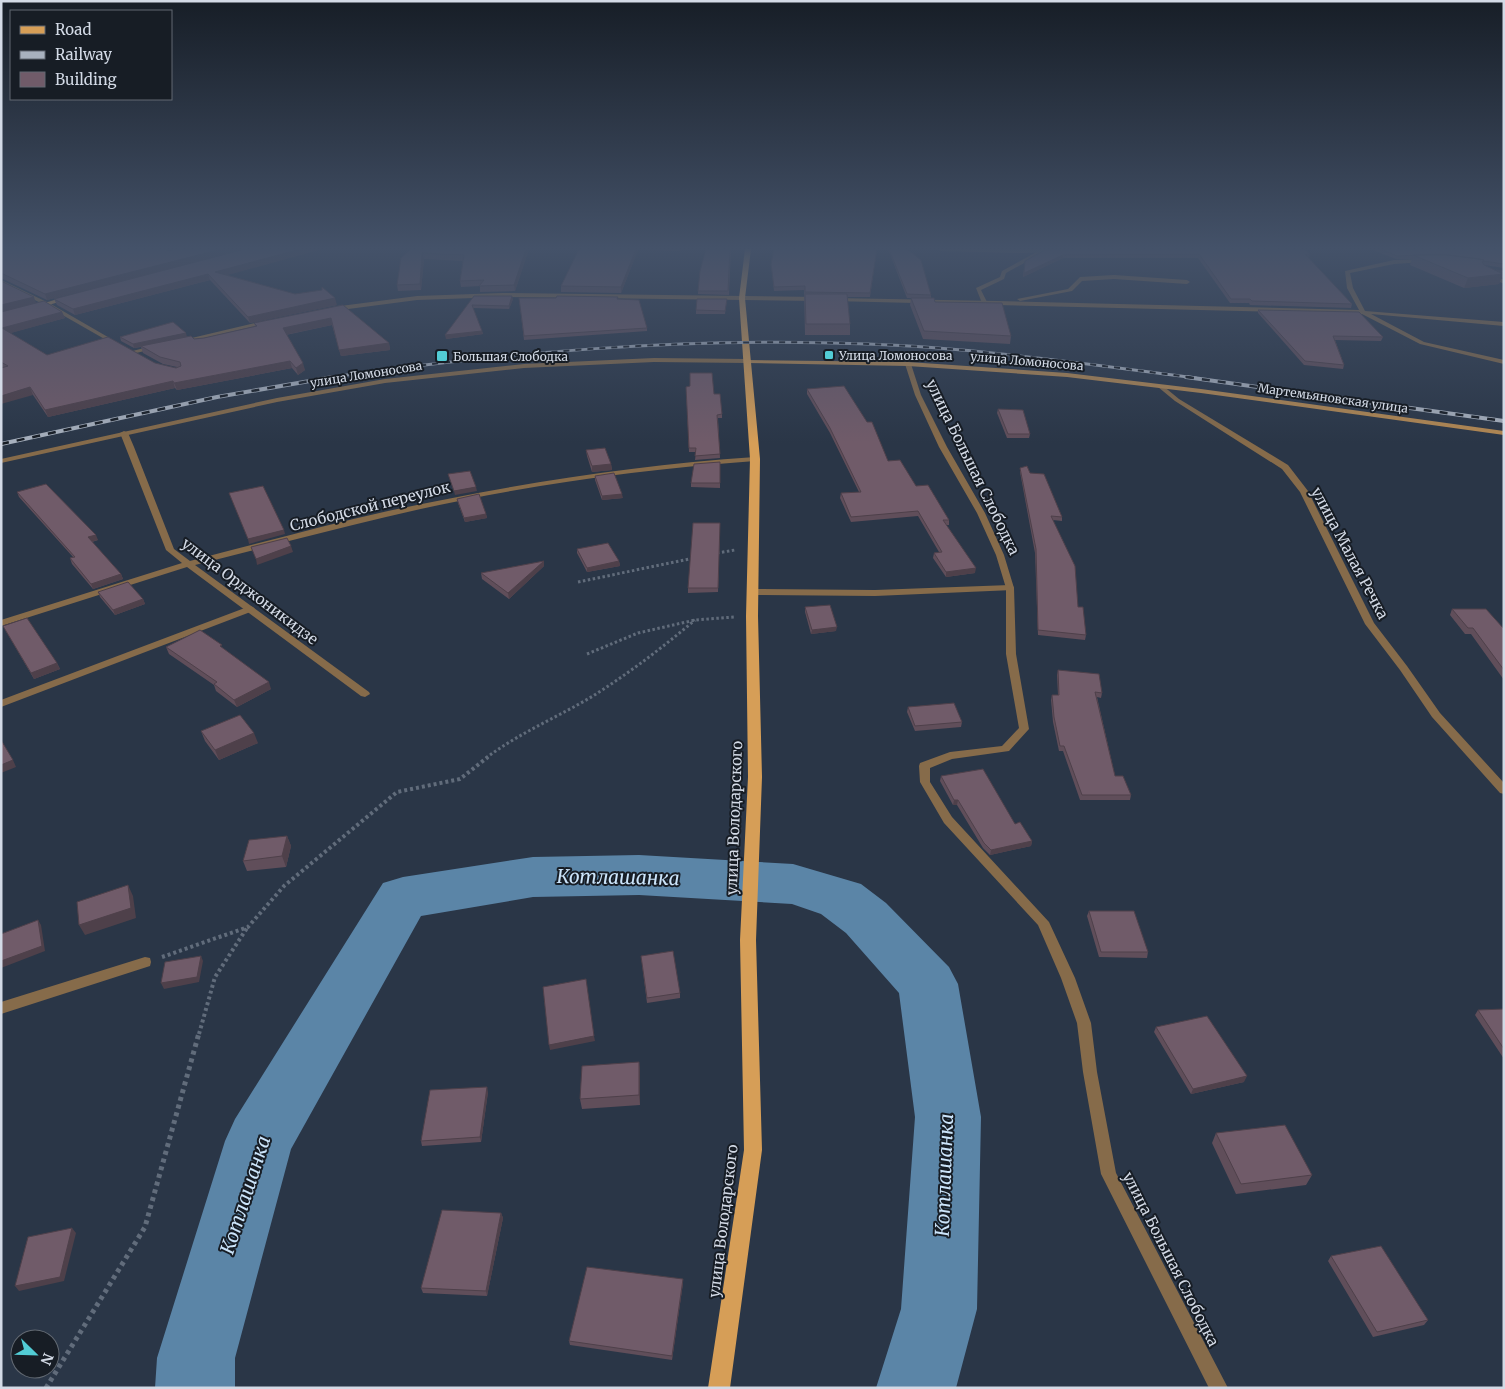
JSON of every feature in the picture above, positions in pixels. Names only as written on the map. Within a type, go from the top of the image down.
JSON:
[{"type":"main road","name":"улица Володарского","points":[[719,1388],[752,1150],[748,940],[755,777],[752,616],[755,459],[743,314]]},
{"type":"main road","name":"улица Ломоносова","points":[[747,361],[908,364],[997,369],[1160,386]]},
{"type":"main road","name":"Мартемьяновская улица","points":[[1160,386],[1504,433]]},
{"type":"street","points":[[64,314],[141,356]]},
{"type":"street","points":[[1366,314],[1422,343],[1504,362]]},
{"type":"street","points":[[1384,314],[1504,324]]},
{"type":"street","points":[[170,343],[276,320]]},
{"type":"street","points":[[132,352],[161,346]]},
{"type":"street","name":"улица Ломоносова","points":[[1,461],[335,389],[436,375],[524,366],[621,361],[704,359],[747,361]]},
{"type":"street","name":"улица Большая Слободка","points":[[908,364],[918,395],[943,447],[981,514],[1000,555],[1010,588],[1011,654],[1024,729],[1005,749],[950,756],[924,766],[924,782],[948,820],[1043,922],[1068,978],[1084,1023],[1090,1072],[1109,1174],[1219,1388]]},
{"type":"street","name":"улица Малая Речка","points":[[1160,386],[1177,400],[1285,467],[1304,491],[1370,624],[1404,668],[1436,715],[1504,790]]},
{"type":"street","name":"улица Орджоникидзе","points":[[124,433],[141,471],[159,525],[170,550],[365,694]]},
{"type":"street","name":"Слободской переулок","points":[[1,624],[187,564],[459,498],[696,463],[755,459]]},
{"type":"street","points":[[753,592],[875,593],[1010,588]]},
{"type":"street","points":[[1,704],[250,609]]},
{"type":"street","points":[[1,1008],[145,962]]},
{"type":"path","points":[[714,554],[753,546]]},
{"type":"path","points":[[578,582],[695,558]]},
{"type":"path","points":[[587,654],[638,633],[695,620],[752,616]]},
{"type":"path","points":[[46,1388],[145,1226],[215,977],[248,927],[284,886],[397,792],[460,779],[503,746],[592,696],[650,658],[695,620]]},
{"type":"path","points":[[145,962],[248,927]]},
{"type":"building","points":[[1,314],[55,314],[2,328],[47,355],[108,337],[155,363],[176,368],[181,366],[180,362],[160,357],[141,346],[191,336],[194,339],[204,338],[257,326],[254,323],[299,314],[354,314],[389,343],[339,350],[331,318],[283,328],[303,363],[296,368],[290,361],[174,383],[173,381],[45,410],[30,387],[1,396],[1,368],[8,366],[1,362]]},
{"type":"building","points":[[245,314],[263,314],[248,317]]},
{"type":"building","points":[[461,314],[475,314],[482,331],[445,335]]},
{"type":"building","points":[[521,314],[643,314],[647,328],[524,336]]},
{"type":"building","points":[[806,314],[849,314],[850,324],[806,324]]},
{"type":"building","points":[[917,314],[1005,314],[1011,336],[924,331]]},
{"type":"building","points":[[1262,314],[1361,314],[1383,337],[1333,336],[1344,365],[1305,361]]},
{"type":"building","points":[[173,322],[186,333],[133,344],[120,337]]},
{"type":"building","points":[[690,373],[712,373],[714,394],[720,394],[722,414],[717,415],[720,454],[695,456],[696,448],[689,448],[686,387],[690,386]]},
{"type":"building","points":[[844,386],[867,422],[872,422],[888,461],[900,460],[916,486],[928,485],[949,520],[943,520],[976,568],[946,572],[934,553],[942,552],[918,511],[851,517],[841,493],[861,492],[830,428],[807,389]]},
{"type":"building","points":[[998,409],[1023,410],[1030,434],[1008,434]]},
{"type":"building","points":[[605,448],[611,464],[592,466],[586,450]]},
{"type":"building","points":[[720,462],[720,483],[691,483],[694,464]]},
{"type":"building","points":[[1027,466],[1030,473],[1044,474],[1062,517],[1051,516],[1075,566],[1078,607],[1083,607],[1086,635],[1038,630],[1036,549],[1020,468]]},
{"type":"building","points":[[470,471],[476,487],[454,491],[448,474]]},
{"type":"building","points":[[614,473],[622,494],[602,496],[595,476]]},
{"type":"building","points":[[46,484],[96,535],[88,537],[121,574],[91,584],[70,558],[75,557],[17,492]]},
{"type":"building","points":[[263,486],[284,530],[248,539],[229,493]]},
{"type":"building","points":[[479,494],[486,514],[464,518],[457,499]]},
{"type":"building","points":[[693,523],[720,523],[718,588],[688,588]]},
{"type":"building","points":[[287,538],[291,546],[256,559],[251,547]]},
{"type":"building","points":[[608,543],[619,561],[587,568],[577,549]]},
{"type":"building","points":[[544,561],[508,593],[481,573]]},
{"type":"building","points":[[128,582],[143,599],[113,610],[98,592]]},
{"type":"building","points":[[830,605],[837,627],[812,630],[805,607]]},
{"type":"building","points":[[1452,609],[1486,609],[1504,629],[1504,670],[1473,628],[1468,628]]},
{"type":"building","points":[[27,618],[57,663],[31,673],[3,626]]},
{"type":"building","points":[[200,630],[269,682],[234,700],[214,684],[217,682],[166,647]]},
{"type":"building","points":[[1058,670],[1099,674],[1102,693],[1095,692],[1115,776],[1123,776],[1131,795],[1082,795],[1064,746],[1060,746],[1054,717],[1052,695],[1059,695]]},
{"type":"building","points":[[954,703],[962,722],[915,726],[908,707]]},
{"type":"building","points":[[240,715],[254,733],[215,750],[201,731]]},
{"type":"building","points":[[1,740],[13,760],[1,765]]},
{"type":"building","points":[[983,769],[1015,824],[1020,822],[1032,841],[991,850],[984,843],[958,800],[954,800],[941,776]]},
{"type":"building","points":[[287,836],[282,856],[243,861],[249,840]]},
{"type":"building","points":[[128,885],[131,908],[79,925],[77,902]]},
{"type":"building","points":[[1089,911],[1134,911],[1148,952],[1101,952]]},
{"type":"building","points":[[38,920],[42,946],[1,961],[1,934]]},
{"type":"building","points":[[673,951],[680,993],[647,998],[641,956]]},
{"type":"building","points":[[201,956],[197,977],[161,983],[165,962]]},
{"type":"building","points":[[586,979],[594,1036],[549,1045],[543,987]]},
{"type":"building","points":[[1504,1009],[1504,1049],[1478,1010]]},
{"type":"building","points":[[1207,1016],[1247,1076],[1193,1089],[1156,1027]]},
{"type":"building","points":[[639,1062],[639,1095],[580,1099],[582,1066]]},
{"type":"building","points":[[487,1087],[480,1137],[421,1141],[430,1090]]},
{"type":"building","points":[[1285,1125],[1312,1175],[1241,1184],[1216,1133]]},
{"type":"building","points":[[442,1210],[501,1213],[486,1291],[421,1288]]},
{"type":"building","points":[[72,1228],[60,1277],[15,1286],[28,1237]]},
{"type":"building","points":[[1381,1246],[1428,1320],[1377,1332],[1331,1256]]},
{"type":"building","points":[[587,1267],[683,1279],[672,1356],[569,1341]]},
{"type":"waterway","name":"Котлашанка","points":[[195,1388],[196,1358],[259,1141],[403,898],[533,877],[639,875],[793,884],[841,899],[866,918],[928,984],[948,1117],[939,1309],[916,1388]]},
{"type":"railway","points":[[325,378],[528,354],[663,345],[799,342],[950,349],[1032,357],[1196,378]]},
{"type":"railway","points":[[1,444],[217,397],[333,377]]},
{"type":"railway","points":[[1186,377],[1504,421]]},
{"type":"place","name":"Улица Ломоносова","points":[[829,355]]},
{"type":"place","name":"Большая Слободка","points":[[442,356]]}]
